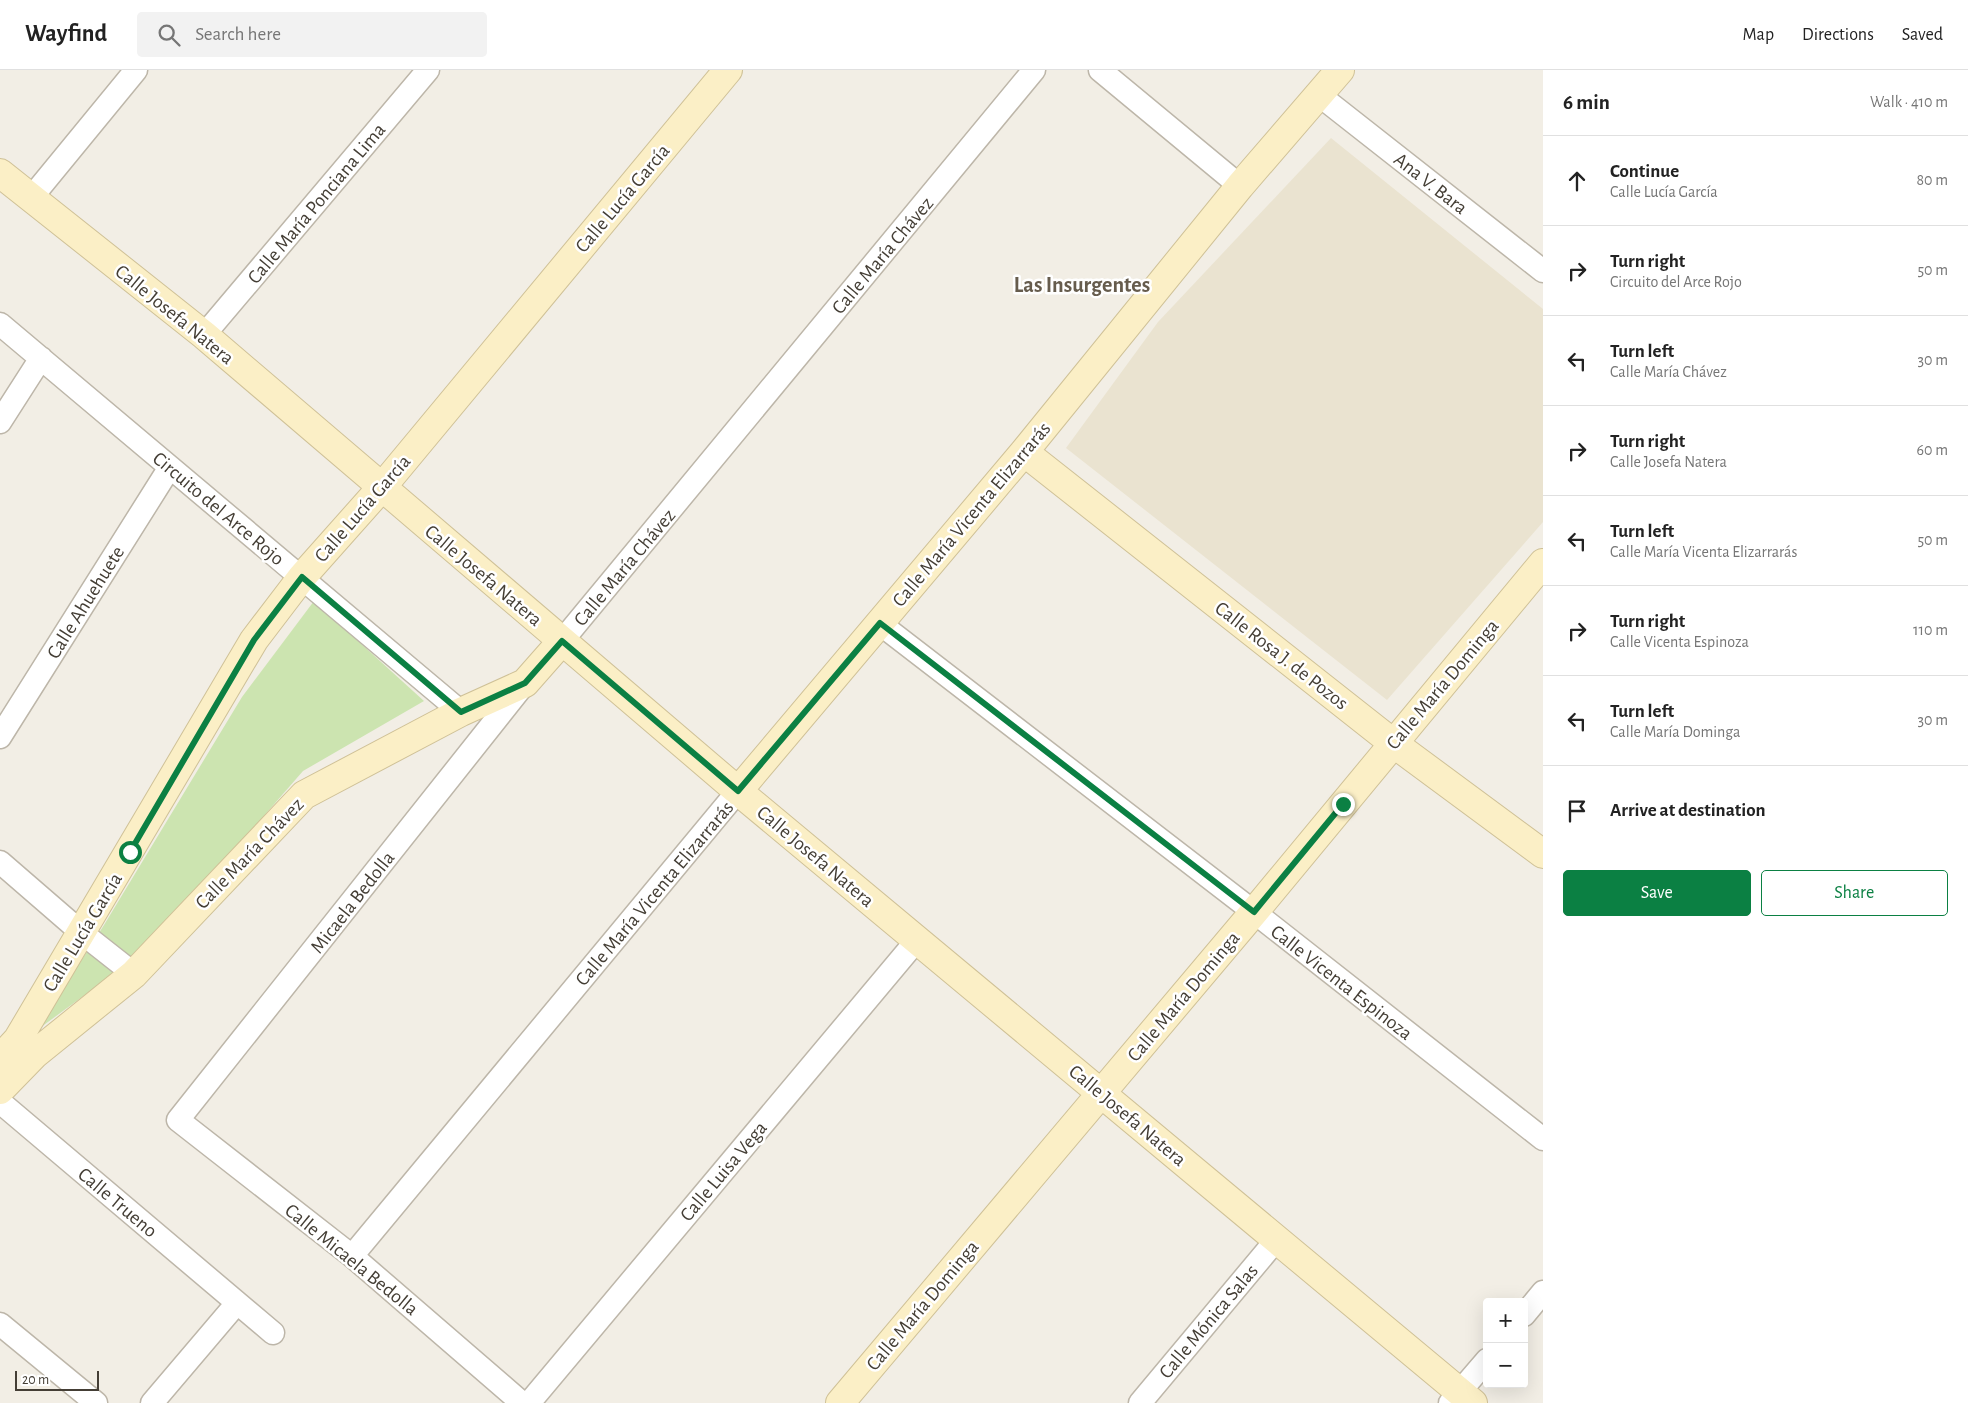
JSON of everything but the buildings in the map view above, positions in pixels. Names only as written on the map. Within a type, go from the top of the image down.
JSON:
[{"type":"street","points":[[31,198],[136,70]]},
{"type":"street","name":"Calle María Ponciana Lima","points":[[204,335],[428,70]]},
{"type":"street","name":"Calle Lucía García","points":[[0,1059],[18,1039],[82,934],[254,640],[302,577],[382,487],[728,70]]},
{"type":"street","name":"Calle María Chávez","points":[[0,1090],[35,1054],[134,974],[304,795],[461,712],[525,683],[562,641],[1034,70]]},
{"type":"street","points":[[1100,70],[1240,186]]},
{"type":"street","name":"Calle María Vicenta Elizarrarás","points":[[352,1256],[738,791],[1024,452],[1240,186],[1340,70]]},
{"type":"street","name":"Ana V. Bara","points":[[1319,95],[1543,271]]},
{"type":"street","name":"Calle Josefa Natera","points":[[0,173],[204,335],[738,791],[1277,1239],[1461,1399]]},
{"type":"street","name":"Circuito del Arce Rojo","points":[[0,324],[461,712]]},
{"type":"street","points":[[0,422],[41,358]]},
{"type":"street","name":"Calle Rosa J. de Pozos","points":[[1024,452],[1394,742],[1543,854]]},
{"type":"street","name":"Calle Ahuehuete","points":[[0,737],[170,467]]},
{"type":"street","name":"Calle María Dominga","points":[[840,1403],[1254,912],[1543,563]]},
{"type":"street","name":"Calle Vicenta Espinoza","points":[[880,623],[1254,912],[1543,1139]]},
{"type":"street","name":"Micaela Bedolla","points":[[178,1120],[525,683]]},
{"type":"street","points":[[0,862],[82,934],[134,974]]},
{"type":"street","name":"Calle Luisa Vega","points":[[529,1403],[917,940]]},
{"type":"street","name":"Calle Trueno","points":[[0,1102],[273,1333]]},
{"type":"street","name":"Calle Micaela Bedolla","points":[[178,1120],[352,1256],[522,1403]]},
{"type":"street","name":"Calle Mónica Salas","points":[[1140,1403],[1277,1239]]},
{"type":"street","points":[[1528,1310],[1543,1292]]},
{"type":"street","points":[[152,1403],[237,1303]]},
{"type":"street","points":[[0,1324],[96,1403]]},
{"type":"street","points":[[1461,1399],[1483,1366]]},
{"type":"shaded area","points":[[1331,138],[1543,309],[1543,522],[1387,700],[1066,448],[1158,322]]},
{"type":"green space","points":[[314,601],[424,701],[303,771],[149,948],[37,1030],[104,925],[242,697]]},
{"type":"district","name":"Las Insurgentes","points":[[1082,284]]},
{"type":"route","points":[[130,852],[254,640],[302,577],[461,712],[525,683],[562,641],[738,791],[880,623],[1254,912],[1343,804]]}]
